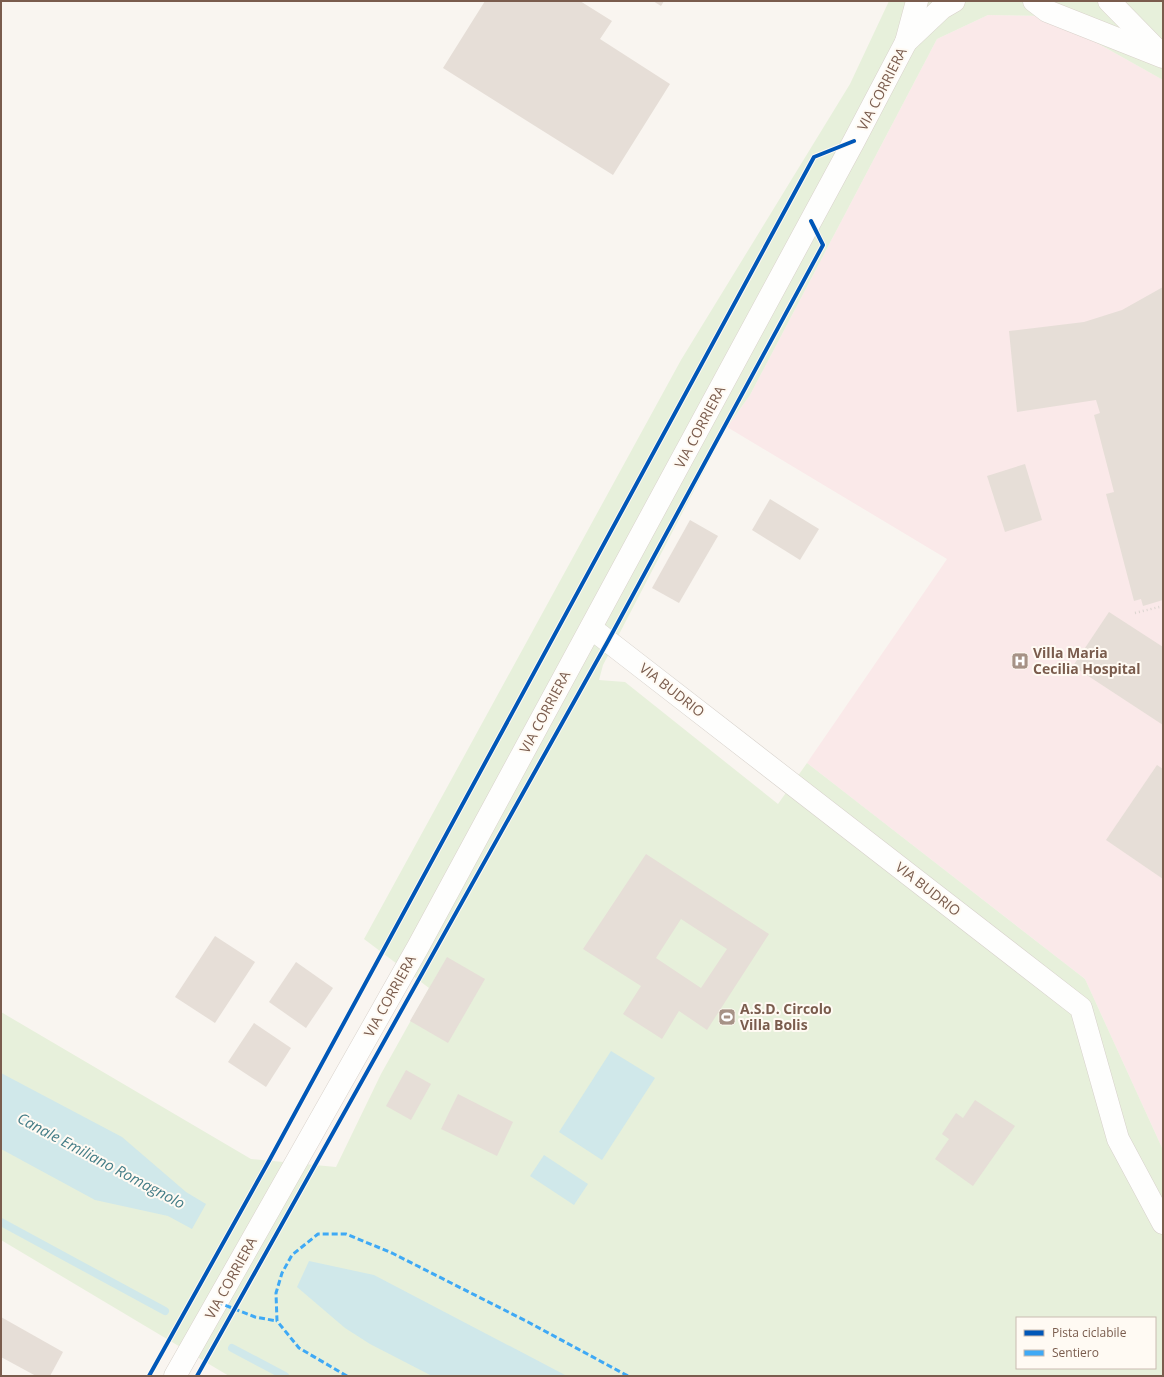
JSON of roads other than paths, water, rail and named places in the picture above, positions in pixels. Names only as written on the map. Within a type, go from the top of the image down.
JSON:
[{"type":"main road","name":"VIA CORRIERA","points":[[175,1376],[418,947],[844,161],[906,42],[917,1]]},
{"type":"main road","name":"VIA CORRIERA","points":[[906,42],[942,8],[954,1]]},
{"type":"main road","points":[[1034,1],[1047,11],[1163,57]]},
{"type":"main road","points":[[1109,1],[1163,57]]},
{"type":"main road","name":"VIA BUDRIO","points":[[591,628],[1081,1008],[1118,1139],[1163,1223]]},
{"type":"water","points":[[611,1051],[655,1078],[602,1160],[559,1132]]},
{"type":"water","name":"Canale Emiliano Romagnolo","points":[[1,1073],[122,1137],[186,1192],[206,1204],[192,1229],[168,1216],[95,1200],[1,1149]]},
{"type":"water","points":[[544,1155],[588,1184],[574,1205],[530,1176]]},
{"type":"water","points":[[309,1261],[374,1275],[567,1376],[432,1376],[370,1344],[345,1328],[297,1287]]},
{"type":"waterway","points":[[1,1222],[165,1311]]},
{"type":"waterway","points":[[232,1348],[285,1376]]},
{"type":"place","name":"Villa Maria Cecilia Hospital","points":[[1020,661]]},
{"type":"place","name":"A.S.D. Circolo Villa Bolis","points":[[727,1017]]}]
